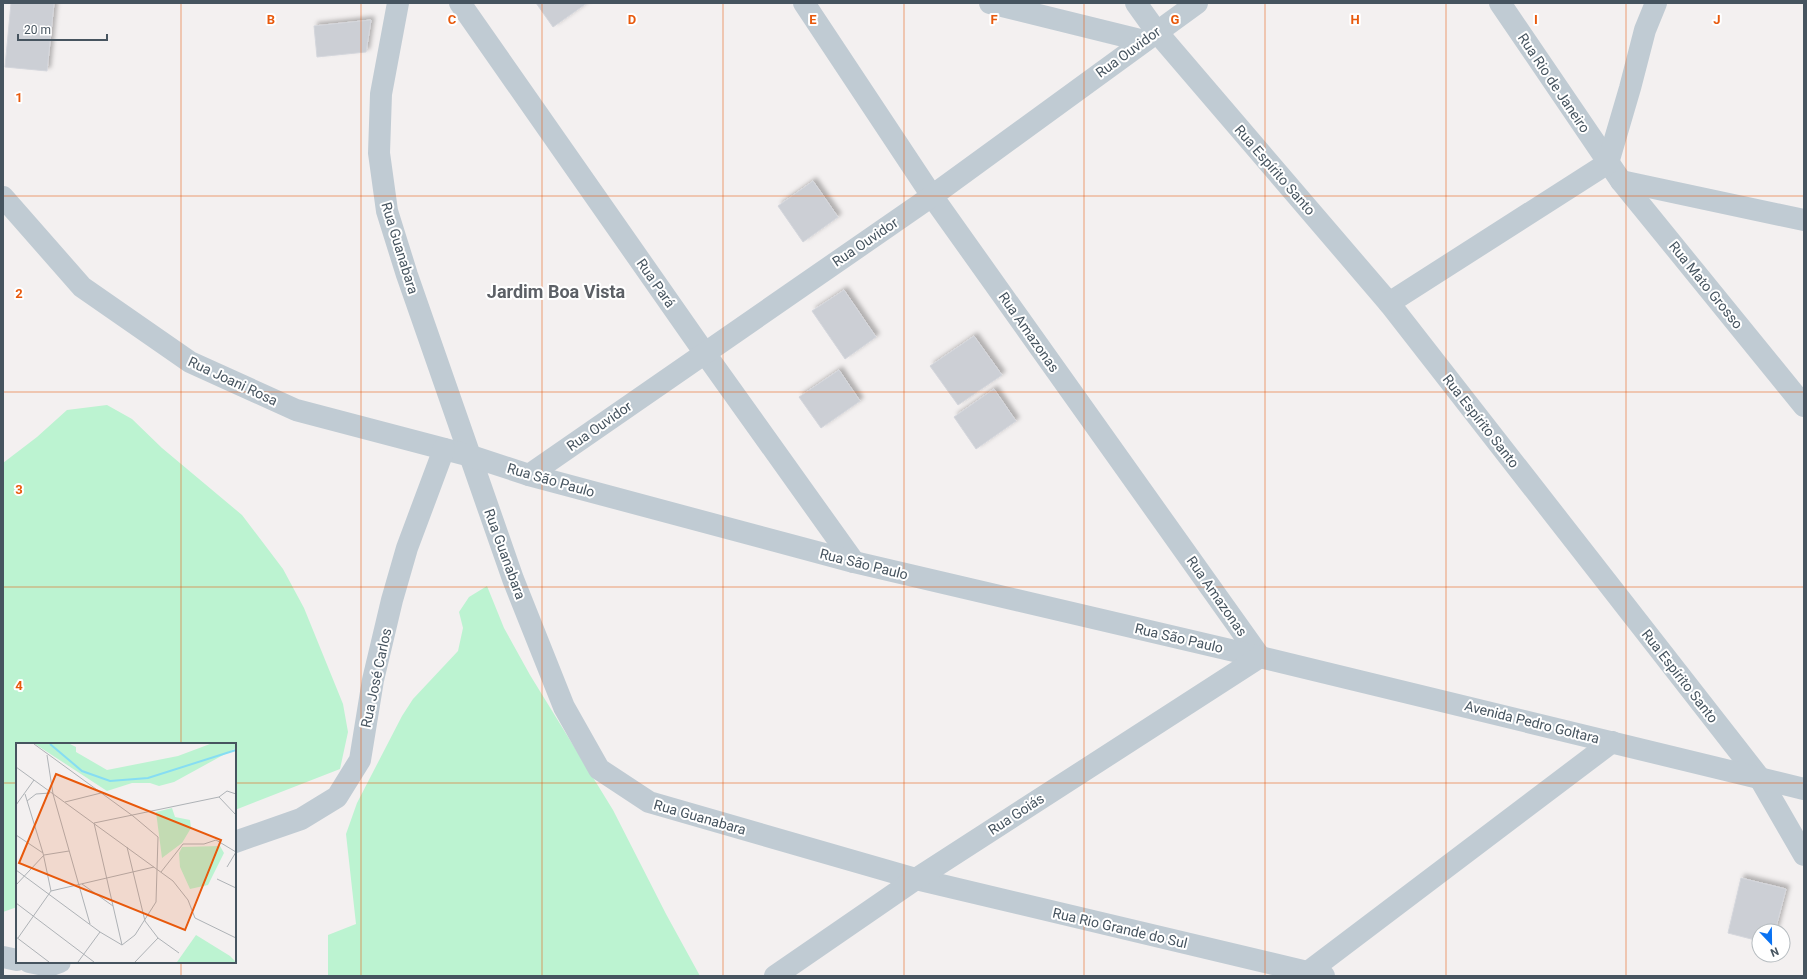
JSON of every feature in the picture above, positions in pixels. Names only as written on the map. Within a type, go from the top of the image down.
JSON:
[{"type":"street","name":"Rua Guanabara","points":[[398,3],[381,94],[378,153],[387,211],[412,290],[513,579],[564,707],[599,769],[649,802],[916,879]]},
{"type":"street","name":"Rua Pará","points":[[460,3],[704,352],[854,562]]},
{"type":"street","name":"Rua Amazonas","points":[[804,3],[932,196],[1260,657]]},
{"type":"street","points":[[990,3],[1150,36]]},
{"type":"street","name":"Rua Espírito Santo","points":[[1136,3],[1150,36],[1389,303],[1759,777],[1804,855]]},
{"type":"street","name":"Rua Ouvidor","points":[[529,475],[704,352],[932,196],[1197,3]]},
{"type":"street","name":"Rua Rio de Janeiro","points":[[1500,3],[1608,163]]},
{"type":"street","points":[[1389,303],[1608,163],[1645,30],[1656,3]]},
{"type":"street","name":"Rua Mato Grosso","points":[[1608,163],[1804,406]]},
{"type":"street","points":[[1621,181],[1804,220]]},
{"type":"street","name":"Rua Joani Rosa","points":[[3,197],[82,287],[190,362],[296,410],[471,456]]},
{"type":"street","name":"Rua José Carlos","points":[[236,842],[301,819],[337,797],[360,760],[374,680],[392,600],[407,548],[444,449]]},
{"type":"street","name":"Rua São Paulo","points":[[471,456],[529,475],[854,562],[1260,657]]},
{"type":"street","name":"Avenida Pedro Goltara","points":[[1260,657],[1804,789]]},
{"type":"street","name":"Rua Goiás","points":[[775,976],[916,879],[1260,657]]},
{"type":"street","points":[[1316,974],[1612,742]]},
{"type":"street","points":[[1759,777],[1804,773]]},
{"type":"street","name":"Rua Rio Grande do Sul","points":[[916,879],[1316,974]]},
{"type":"street","points":[[3,957],[16,960]]},
{"type":"street","points":[[34,963],[50,966],[58,963]]},
{"type":"green space","points":[[107,405],[132,419],[162,448],[242,515],[283,569],[304,608],[343,704],[348,732],[340,769],[236,810],[236,743],[16,743],[16,907],[3,912],[3,463],[37,437],[67,410]]},
{"type":"green space","points":[[487,586],[504,628],[530,675],[613,810],[666,914],[700,976],[328,976],[328,935],[356,924],[346,834],[357,803],[402,716],[413,699],[458,651],[463,628],[459,612],[469,597]]},
{"type":"building","points":[[11,3],[54,3],[47,71],[5,67]]},
{"type":"building","points":[[536,3],[587,3],[553,27]]},
{"type":"building","points":[[371,20],[366,52],[317,57],[314,26]]},
{"type":"building","points":[[813,181],[838,217],[803,242],[778,206]]},
{"type":"building","points":[[844,290],[876,337],[845,359],[812,311]]},
{"type":"building","points":[[974,336],[1002,375],[958,405],[930,366]]},
{"type":"building","points":[[839,370],[860,401],[821,428],[799,397]]},
{"type":"building","points":[[994,389],[1016,421],[976,449],[954,417]]},
{"type":"building","points":[[1741,878],[1786,889],[1777,923],[1751,923],[1751,939],[1728,933]]},
{"type":"district","name":"Jardim Boa Vista","points":[[556,292]]}]
